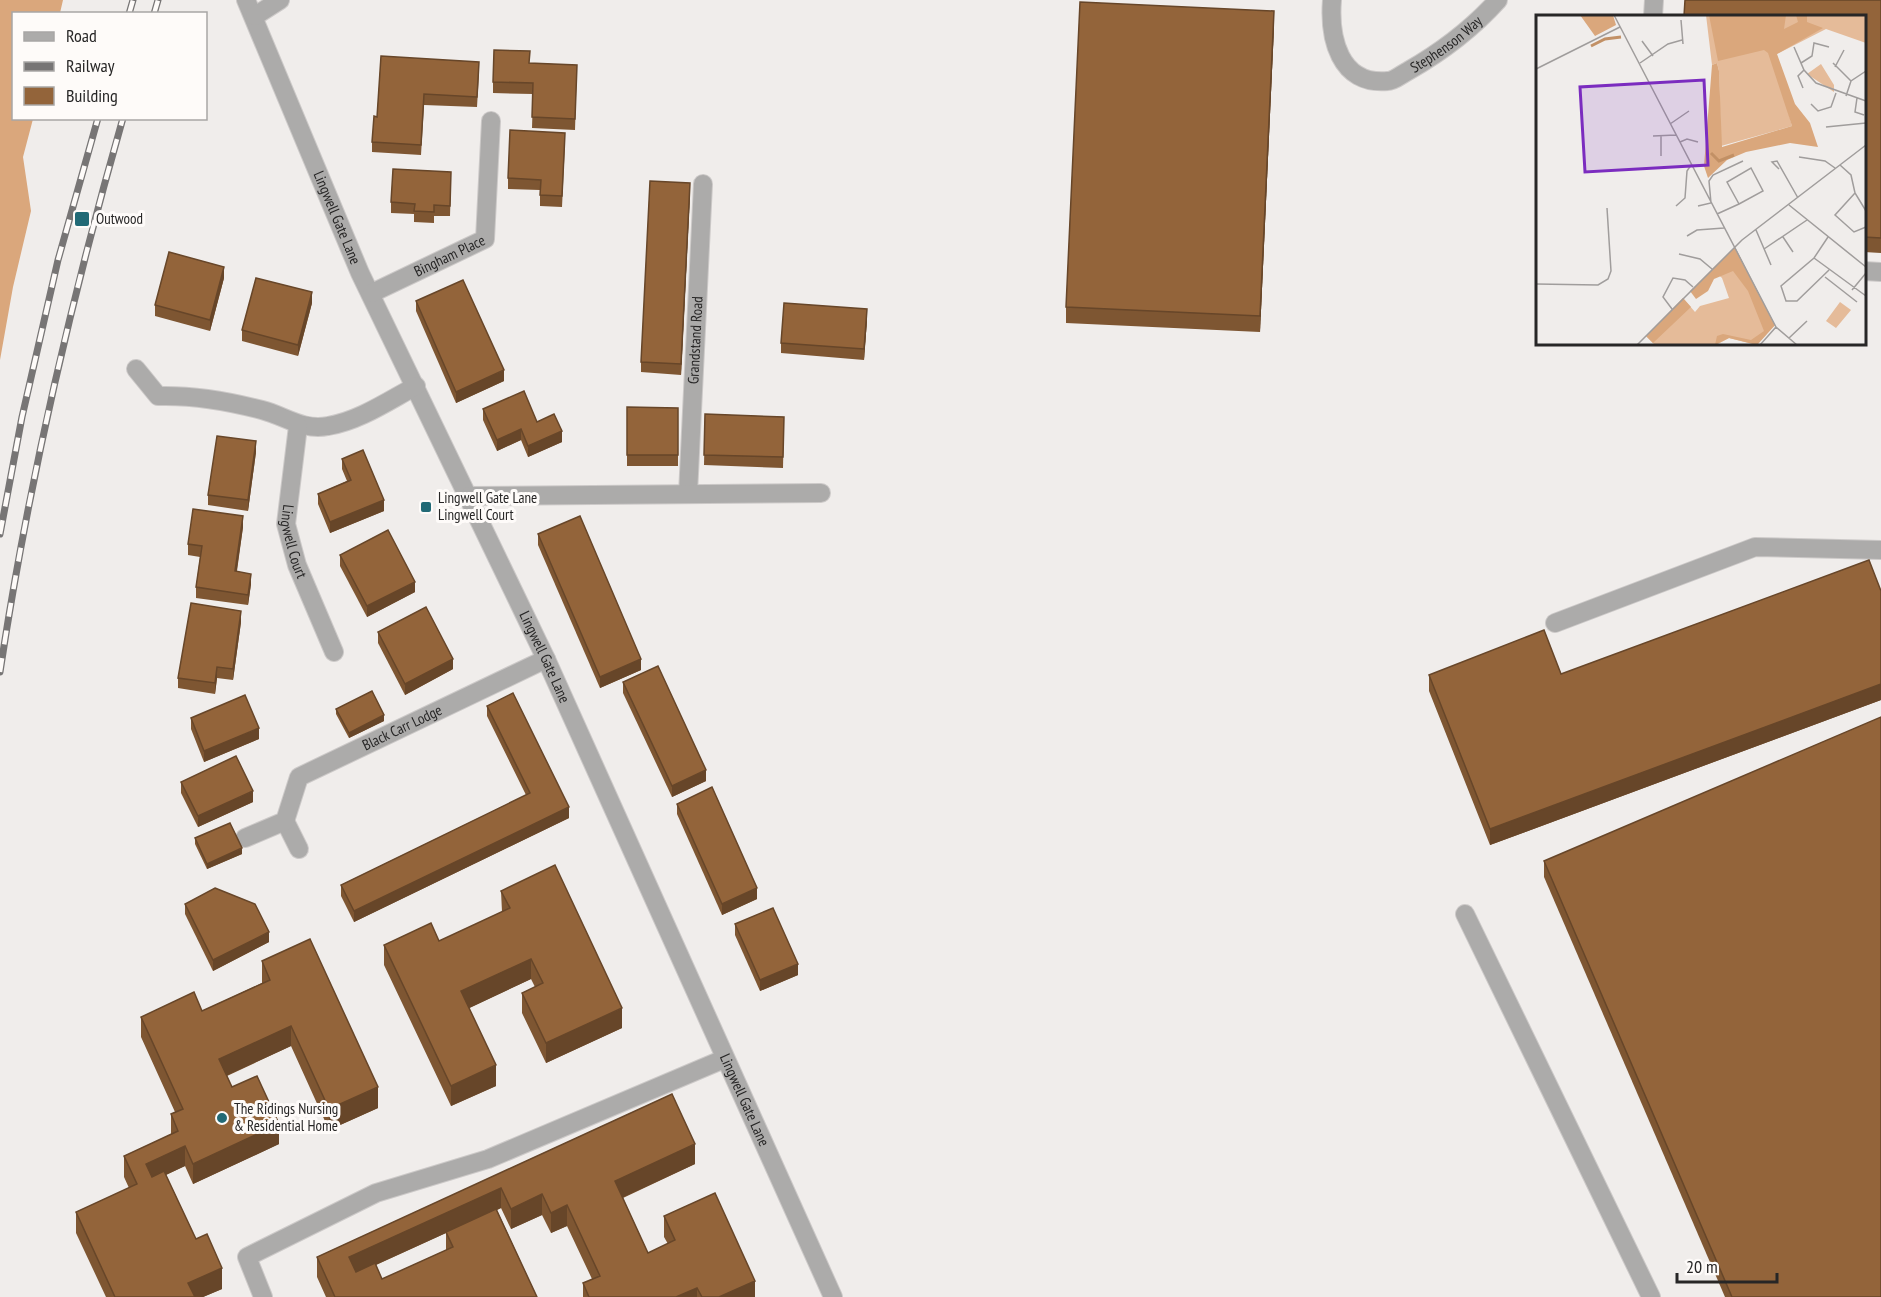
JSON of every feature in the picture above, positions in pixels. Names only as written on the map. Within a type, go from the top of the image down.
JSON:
[{"type":"street","name":"Lingwell Gate Lane","points":[[246,0],[255,16],[360,273],[372,293],[470,496],[546,659],[833,1297]]},
{"type":"street","points":[[255,16],[280,0]]},
{"type":"street","name":"Stephenson Way","points":[[1332,0],[1330,21],[1337,54],[1349,70],[1370,79],[1389,81],[1450,46],[1498,0]]},
{"type":"street","points":[[1653,15],[1654,0]]},
{"type":"street","name":"Bingham Place","points":[[372,293],[484,239],[491,121]]},
{"type":"street","name":"Grandstand Road","points":[[688,494],[703,184]]},
{"type":"street","points":[[1866,271],[1881,272]]},
{"type":"street","points":[[136,369],[158,396],[189,395],[264,411],[298,426],[326,427],[351,420],[416,386]]},
{"type":"street","name":"Lingwell Court","points":[[298,426],[286,524],[297,566],[334,652]]},
{"type":"street","points":[[470,496],[821,493]]},
{"type":"street","points":[[1555,623],[1755,547],[1881,550]]},
{"type":"street","name":"Black Carr Lodge","points":[[285,821],[299,777],[546,659]]},
{"type":"street","points":[[245,838],[285,821],[299,849]]},
{"type":"street","points":[[1465,914],[1650,1297]]},
{"type":"street","points":[[263,1297],[247,1257],[376,1193],[489,1159],[724,1059]]},
{"type":"shaded area","points":[[0,0],[63,0],[60,12],[12,12],[12,120],[33,120],[23,157],[31,211],[13,287],[0,360]]},
{"type":"building","points":[[1685,0],[1881,0],[1881,238],[1866,237],[1866,15],[1684,15]]},
{"type":"building","points":[[1080,2],[1274,11],[1260,316],[1066,307]]},
{"type":"building","points":[[494,50],[530,51],[529,63],[577,65],[575,119],[532,117],[533,83],[493,82]]},
{"type":"building","points":[[381,56],[479,62],[477,97],[424,94],[421,145],[372,142],[374,116],[377,117]]},
{"type":"building","points":[[510,130],[565,133],[562,196],[540,195],[541,180],[508,178]]},
{"type":"building","points":[[393,169],[451,172],[450,206],[434,205],[434,212],[414,211],[415,204],[391,202]]},
{"type":"building","points":[[650,181],[690,183],[681,364],[641,362]]},
{"type":"building","points":[[169,252],[224,267],[210,320],[155,305]]},
{"type":"building","points":[[256,278],[312,292],[298,345],[242,330]]},
{"type":"building","points":[[463,280],[504,370],[456,392],[416,301]]},
{"type":"building","points":[[784,303],[867,309],[864,349],[781,343]]},
{"type":"building","points":[[524,391],[537,422],[554,414],[562,431],[528,446],[521,429],[497,440],[483,409]]},
{"type":"building","points":[[627,407],[678,408],[678,455],[627,455]]},
{"type":"building","points":[[705,414],[784,417],[783,457],[704,455]]},
{"type":"building","points":[[217,436],[256,441],[248,500],[208,495]]},
{"type":"building","points":[[363,450],[384,500],[330,522],[318,494],[351,480],[342,459]]},
{"type":"building","points":[[193,509],[243,516],[235,571],[251,574],[248,595],[196,587],[202,546],[188,544]]},
{"type":"building","points":[[580,516],[641,659],[600,677],[538,534]]},
{"type":"building","points":[[388,530],[415,582],[367,606],[340,555]]},
{"type":"building","points":[[1869,560],[1881,591],[1881,684],[1490,829],[1429,675],[1544,630],[1561,674]]},
{"type":"building","points":[[191,603],[241,611],[233,669],[217,667],[215,683],[178,678]]},
{"type":"building","points":[[426,607],[453,659],[405,684],[378,632]]},
{"type":"building","points":[[658,666],[706,770],[672,786],[623,682]]},
{"type":"building","points":[[372,691],[384,715],[349,733],[336,709]]},
{"type":"building","points":[[513,693],[569,807],[354,911],[341,885],[530,793],[487,706]]},
{"type":"building","points":[[245,695],[259,728],[204,751],[191,718]]},
{"type":"building","points":[[1881,717],[1881,1297],[1732,1297],[1544,861]]},
{"type":"building","points":[[236,756],[253,791],[198,816],[181,782]]},
{"type":"building","points":[[712,787],[757,888],[722,904],[677,804]]},
{"type":"building","points":[[230,823],[242,848],[207,864],[195,838]]},
{"type":"building","points":[[555,865],[622,1008],[546,1043],[522,993],[543,983],[531,959],[461,991],[496,1065],[451,1086],[384,945],[431,923],[439,941],[510,908],[501,891]]},
{"type":"building","points":[[215,888],[255,904],[269,932],[213,960],[185,904]]},
{"type":"building","points":[[773,908],[798,964],[760,980],[735,924]]},
{"type":"building","name":"The Ridings Nursing & Residential Home","points":[[310,939],[378,1087],[329,1109],[291,1026],[219,1059],[232,1087],[257,1076],[279,1124],[193,1164],[185,1146],[146,1164],[152,1177],[164,1171],[196,1239],[207,1234],[222,1268],[188,1283],[195,1297],[115,1297],[76,1212],[137,1184],[124,1156],[178,1131],[171,1114],[183,1109],[141,1017],[194,992],[202,1011],[270,980],[262,961]]},
{"type":"building","points":[[672,1094],[695,1144],[615,1181],[648,1253],[675,1240],[664,1216],[715,1193],[755,1281],[719,1297],[702,1297],[697,1288],[676,1297],[589,1297],[583,1283],[600,1276],[567,1205],[551,1213],[542,1194],[511,1209],[501,1188],[349,1257],[356,1272],[375,1263],[382,1279],[453,1247],[446,1232],[496,1209],[537,1297],[335,1297],[317,1257]]},
{"type":"railway","points":[[130,12],[133,0]]},
{"type":"railway","points":[[155,12],[158,0]]},
{"type":"railway","points":[[0,534],[22,417],[58,260],[97,120]]},
{"type":"railway","points":[[0,672],[24,532],[52,393],[122,120]]},
{"type":"place","name":"Outwood","points":[[82,219]]},
{"type":"place","name":"Lingwell Gate Lane Lingwell Court","points":[[426,507]]},
{"type":"place","name":"The Ridings Nursing & Residential Home","points":[[222,1118]]}]
